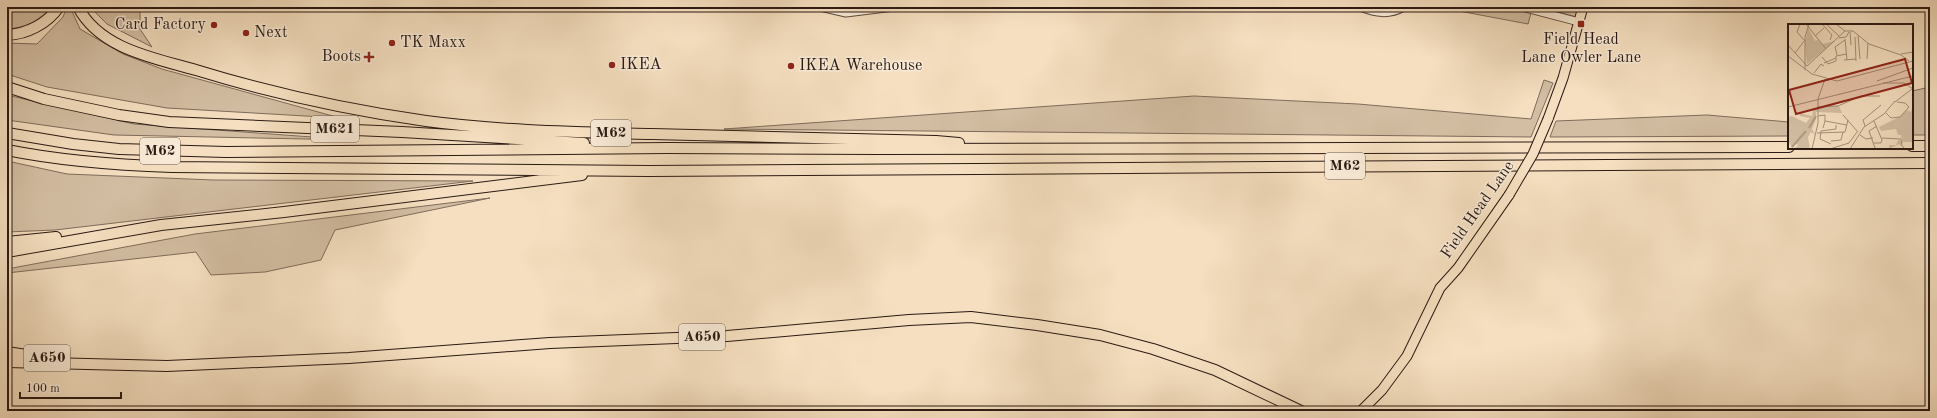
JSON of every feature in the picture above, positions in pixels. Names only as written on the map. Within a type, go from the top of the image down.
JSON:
[{"type":"highway","points":[[7,35],[28,31],[42,23],[59,7]]},
{"type":"highway","name":"M62","points":[[78,7],[90,25],[106,37],[120,45],[155,58],[248,86],[341,106],[426,121],[568,132],[936,141],[1014,149]]},
{"type":"highway","name":"M621","points":[[7,87],[44,99],[119,115],[169,122],[402,132],[668,148]]},
{"type":"highway","name":"M62","points":[[7,133],[81,145],[172,152],[668,148],[1014,149],[1788,147]]},
{"type":"highway","points":[[1913,146],[1930,146]]},
{"type":"highway","name":"M62","points":[[7,150],[68,160],[117,165],[172,167],[619,170],[1930,163]]},
{"type":"highway","points":[[7,242],[133,229],[619,170]]},
{"type":"highway","points":[[7,252],[133,229]]},
{"type":"highway","name":"A650","points":[[7,362],[167,366],[349,358],[550,343],[727,336],[909,320],[971,317],[1100,335],[1153,349],[1215,370],[1301,411]]},
{"type":"highway","name":"A650","points":[[7,352],[87,363]]},
{"type":"main road","name":"Field Head Lane","points":[[1361,411],[1382,390],[1407,356],[1440,288],[1458,268],[1509,195],[1533,154],[1563,78],[1583,7]]},
{"type":"street","points":[[820,7],[846,13],[894,7]]},
{"type":"street","points":[[1360,7],[1373,12],[1393,13],[1404,7]]},
{"type":"street","points":[[1522,7],[1579,22]]},
{"type":"shaded area","points":[[7,7],[51,7],[37,20],[31,23],[20,27],[7,29]]},
{"type":"shaded area","points":[[67,7],[70,7],[80,29],[123,54],[162,69],[340,118],[167,108],[47,87],[7,74],[7,43],[37,44],[63,17]]},
{"type":"shaded area","points":[[90,7],[140,7],[140,29],[152,47],[107,24]]},
{"type":"shaded area","points":[[1461,7],[1508,7],[1531,13],[1528,24],[1459,11]]},
{"type":"shaded area","points":[[1542,7],[1579,7],[1576,17]]},
{"type":"shaded area","points":[[1544,80],[1553,83],[1531,137],[724,129],[1194,96],[1358,104],[1531,119]]},
{"type":"shaded area","points":[[1930,87],[1930,135],[1913,135],[1913,91]]},
{"type":"shaded area","points":[[7,95],[134,124],[353,140],[114,135],[7,120]]},
{"type":"shaded area","points":[[1707,115],[1788,122],[1788,136],[1550,137],[1556,121]]},
{"type":"shaded area","points":[[7,161],[67,174],[213,180],[473,181],[55,230],[7,232]]},
{"type":"shaded area","points":[[490,198],[335,230],[321,260],[265,272],[211,275],[196,252],[7,273],[7,269],[195,234]]},
{"type":"place","name":"Field Head Lane Owler Lane","points":[[1581,24]]},
{"type":"place","name":"Card Factory","points":[[214,25]]},
{"type":"place","name":"Next","points":[[246,33]]},
{"type":"place","name":"TK Maxx","points":[[392,43]]},
{"type":"place","name":"Boots","points":[[369,57]]},
{"type":"place","name":"IKEA","points":[[612,65]]},
{"type":"place","name":"IKEA Warehouse","points":[[791,66]]}]
